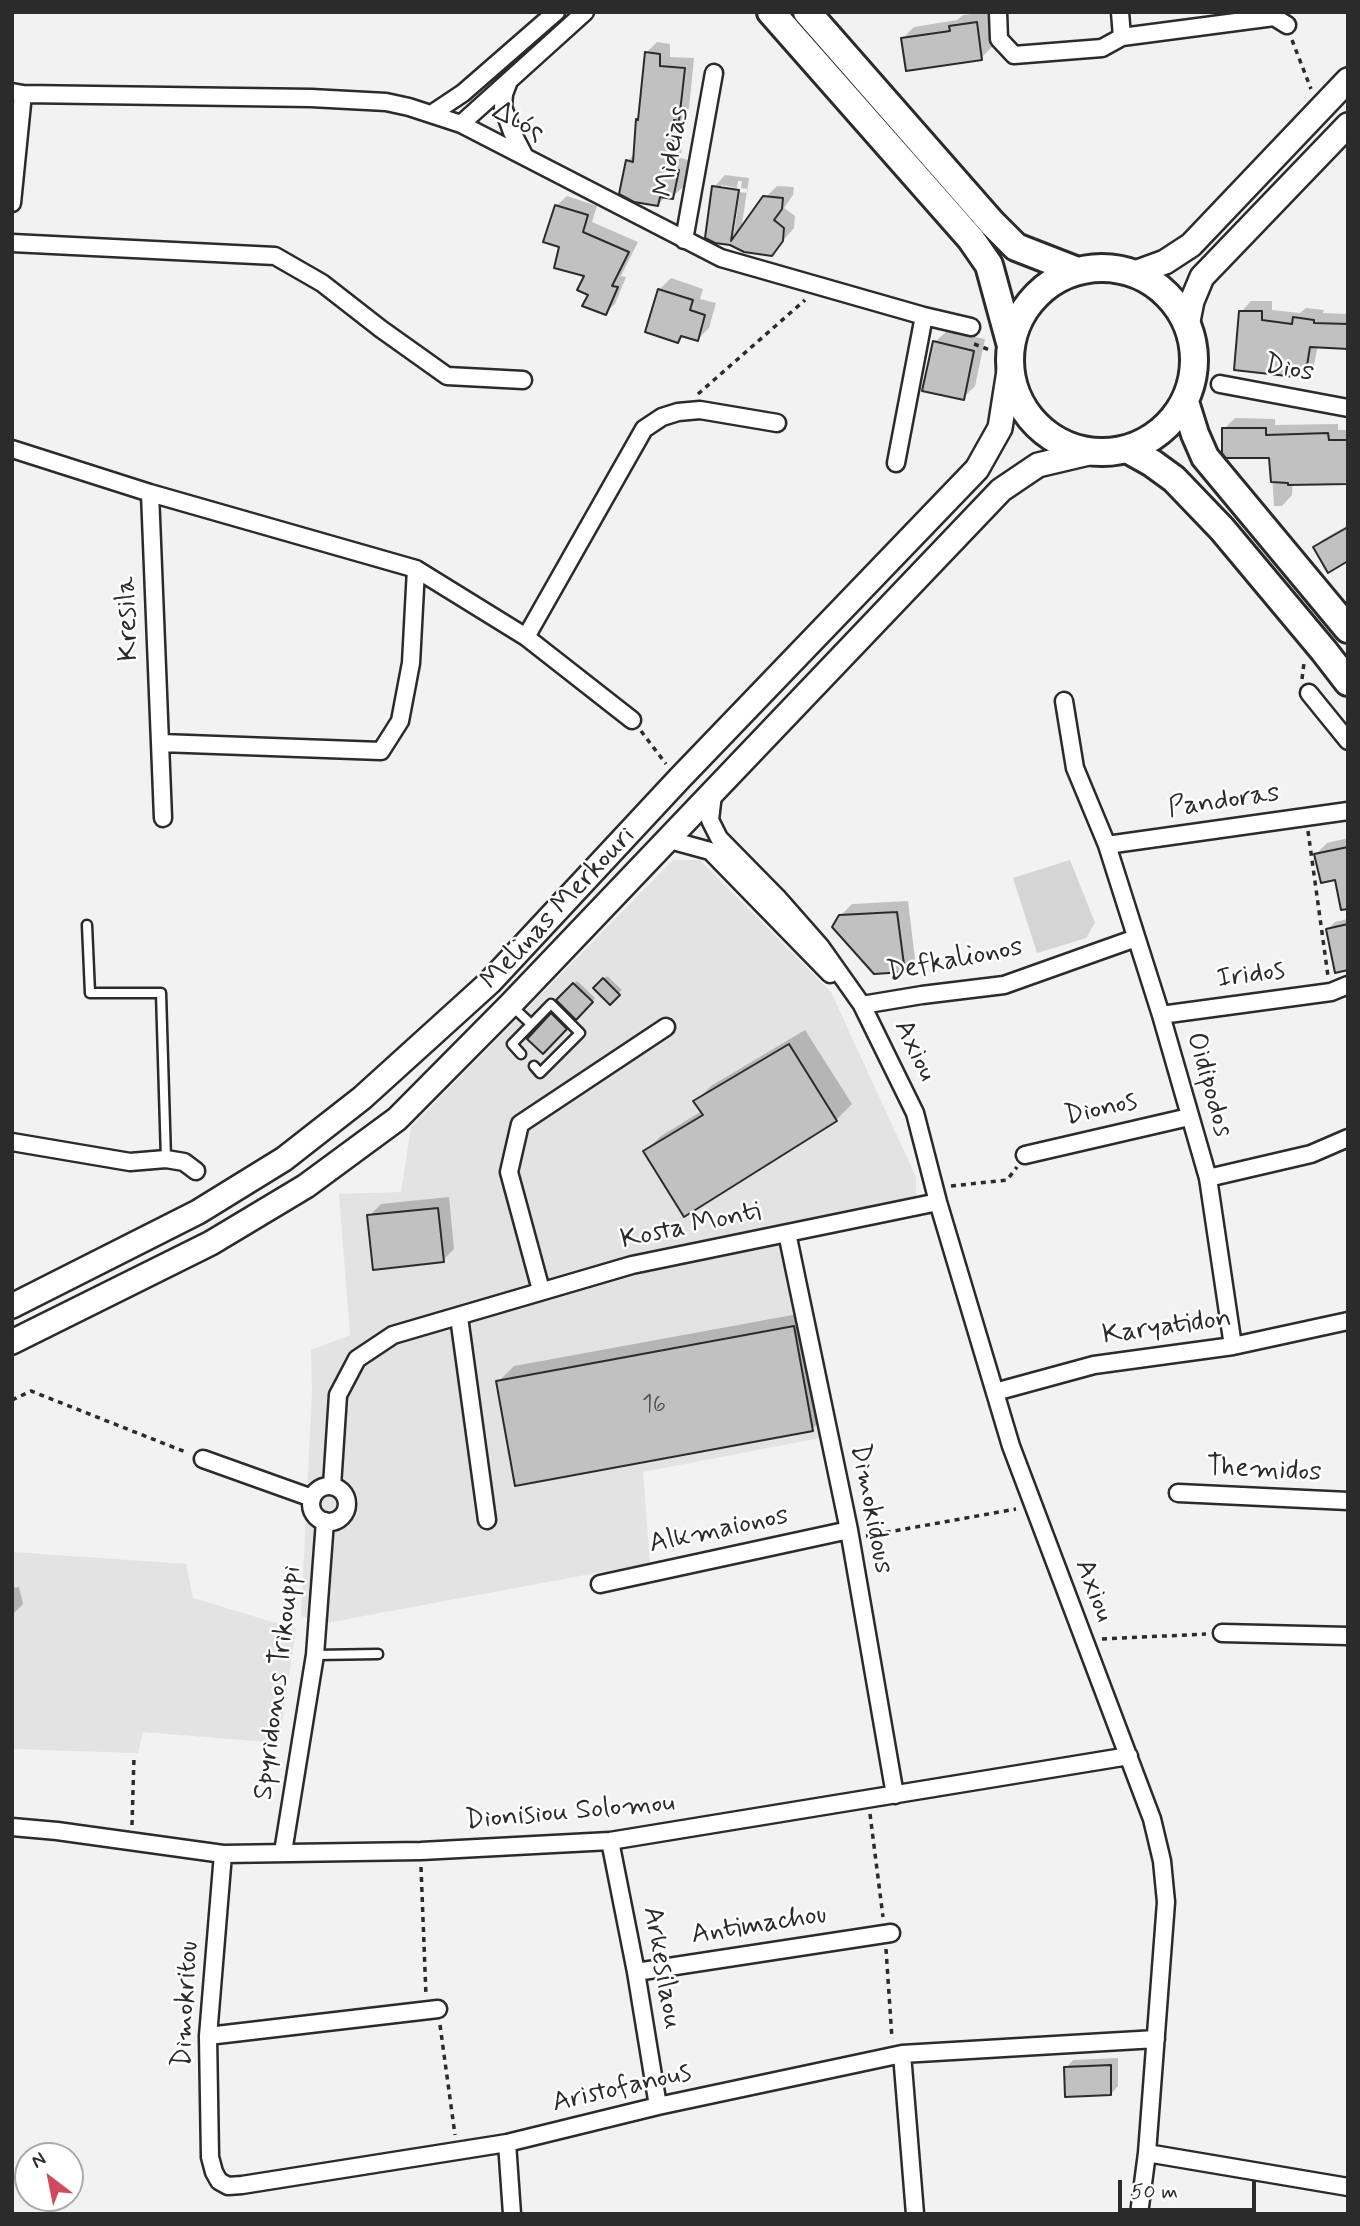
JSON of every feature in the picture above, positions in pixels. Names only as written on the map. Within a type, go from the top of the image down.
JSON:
[{"type":"main road","points":[[771,12],[971,239],[989,265],[1018,401],[1036,426],[1062,444],[1093,452],[1127,449],[1150,439],[1170,423],[1185,402],[1194,373],[1193,343],[1183,313],[1162,289],[1135,273],[1105,267],[1075,270],[1052,281],[1033,297],[1018,318],[1009,356]]},
{"type":"main road","points":[[807,12],[1016,247],[1075,270]]},
{"type":"main road","points":[[1135,273],[1165,262],[1191,244],[1348,80]]},
{"type":"main road","points":[[1187,326],[1192,301],[1202,277],[1348,125]]},
{"type":"main road","name":"Melinas Merkouri","points":[[12,1307],[198,1212],[284,1159],[362,1098],[490,982],[679,779],[977,469],[1000,428],[1009,356]]},
{"type":"main road","points":[[1185,402],[1205,457],[1348,629]]},
{"type":"main road","points":[[1127,449],[1174,479],[1222,529],[1348,682]]},
{"type":"main road","name":"Melinas Merkouri","points":[[12,1342],[211,1243],[306,1186],[397,1119],[510,1005],[666,839],[713,794],[1002,490],[1038,465],[1093,452]]},
{"type":"street","points":[[433,113],[463,93],[556,12]]},
{"type":"street","points":[[461,124],[585,12]]},
{"type":"street","points":[[998,12],[999,39],[1014,55],[1102,48],[1122,37],[1274,17],[1287,25]]},
{"type":"street","points":[[1120,12],[1122,37]]},
{"type":"street","name":"Mideias","points":[[684,240],[714,73]]},
{"type":"street","points":[[509,81],[503,107],[525,157]]},
{"type":"street","points":[[12,203],[18,93]]},
{"type":"street","name":"Διός","points":[[18,93],[311,98],[386,103],[433,113],[461,124],[722,258],[971,327]]},
{"type":"street","points":[[12,243],[275,256],[322,283],[447,376],[523,380]]},
{"type":"street","points":[[897,463],[924,316]]},
{"type":"street","name":"Dios","points":[[1220,384],[1348,408]]},
{"type":"street","points":[[526,638],[645,429],[662,417],[700,410],[777,423]]},
{"type":"street","points":[[12,449],[150,493],[415,569],[526,638],[632,720]]},
{"type":"street","name":"Kresila","points":[[150,493],[163,818]]},
{"type":"street","points":[[161,743],[381,751],[400,721],[411,663],[415,569]]},
{"type":"street","points":[[1309,693],[1348,741]]},
{"type":"street","name":"Oidipodos","points":[[1064,701],[1075,768],[1107,845],[1161,1015],[1208,1178],[1233,1346]]},
{"type":"street","name":"Axiou","points":[[713,794],[709,820],[719,838],[821,947],[862,1005],[915,1112],[936,1195],[1032,1506],[1152,1819],[1162,1861],[1166,1902],[1147,2153],[1139,2214]]},
{"type":"street","name":"Pandoras","points":[[1107,845],[1348,811]]},
{"type":"street","name":"Axiou","points":[[666,839],[710,851],[862,1005]]},
{"type":"street","name":"Defkalionos","points":[[862,1005],[1004,985],[1136,938]]},
{"type":"street","name":"Iridos","points":[[1161,1015],[1331,992],[1348,985]]},
{"type":"street","points":[[541,1290],[509,1172],[520,1124],[666,1027]]},
{"type":"street","name":"Dionos","points":[[1025,1155],[1189,1117]]},
{"type":"street","points":[[1208,1178],[1311,1154],[1348,1138]]},
{"type":"street","points":[[12,1142],[130,1162],[166,1159],[184,1162],[196,1171]]},
{"type":"street","name":"Kosta Monti","points":[[332,1486],[338,1395],[357,1359],[393,1335],[632,1265],[787,1233],[936,1195]]},
{"type":"street","name":"Dimokidous","points":[[787,1233],[850,1535],[895,1795]]},
{"type":"street","points":[[459,1317],[487,1520]]},
{"type":"street","name":"Karyatidon","points":[[995,1392],[1094,1365],[1233,1346],[1348,1321]]},
{"type":"street","points":[[203,1459],[312,1498]]},
{"type":"street","points":[[332,1486],[345,1495],[347,1506],[337,1520],[326,1521],[315,1516],[312,1498],[319,1489],[332,1486]]},
{"type":"street","name":"Themidos","points":[[1178,1493],[1348,1502]]},
{"type":"street","name":"Spyridonos Trikouppi","points":[[283,1852],[314,1655],[326,1521]]},
{"type":"street","name":"Alkmaionos","points":[[600,1584],[850,1535]]},
{"type":"street","points":[[1222,1633],[1348,1636]]},
{"type":"street","name":"Dionisiou Solomou","points":[[12,1827],[223,1854],[421,1851],[610,1841],[1129,1756]]},
{"type":"street","name":"Arkesilaou","points":[[610,1841],[636,1972],[658,2106]]},
{"type":"street","name":"Dimokritou","points":[[211,2157],[208,2036],[223,1854]]},
{"type":"street","name":"Antimachou","points":[[636,1972],[891,1933]]},
{"type":"street","points":[[208,2036],[433,2010]]},
{"type":"street","name":"Aristofanous","points":[[211,2157],[219,2181],[228,2186],[242,2186],[507,2143],[658,2106],[902,2054],[1156,2039]]},
{"type":"street","points":[[902,2054],[915,2214]]},
{"type":"street","points":[[507,2143],[512,2214]]},
{"type":"street","points":[[1147,2153],[1348,2187]]},
{"type":"lane","points":[[87,925],[90,993],[162,993],[166,1159]]},
{"type":"lane","points":[[521,1054],[512,1044],[551,1004],[580,1033],[540,1073],[534,1066]]},
{"type":"lane","points":[[510,1005],[531,1024]]},
{"type":"lane","points":[[314,1655],[378,1654]]},
{"type":"path","points":[[1287,25],[1320,110]]},
{"type":"path","points":[[678,412],[820,286]]},
{"type":"path","points":[[971,327],[967,342],[1009,356]]},
{"type":"path","points":[[632,720],[679,779]]},
{"type":"path","points":[[1307,817],[1331,992]]},
{"type":"path","points":[[936,1195],[1007,1180],[1025,1155]]},
{"type":"path","points":[[12,1400],[31,1391],[203,1459]]},
{"type":"path","points":[[850,1535],[1032,1506]]},
{"type":"path","points":[[1084,1640],[1222,1633]]},
{"type":"path","points":[[132,1841],[134,1757]]},
{"type":"path","points":[[421,1851],[433,2010],[457,2151]]},
{"type":"shaded area","points":[[673,860],[700,860],[831,992],[916,1177],[916,1200],[775,1226],[820,1438],[643,1472],[650,1563],[326,1623],[301,1616],[312,1391],[311,1350],[350,1335],[339,1194],[401,1192],[411,1127]]},
{"type":"shaded area","points":[[1070,860],[1095,923],[1086,938],[1037,953],[1013,878]]},
{"type":"shaded area","points":[[12,1552],[186,1564],[193,1598],[296,1629],[279,1743],[143,1732],[138,1753],[12,1749]]},
{"type":"building","points":[[977,22],[982,60],[906,71],[901,38],[950,31],[949,26]]},
{"type":"building","points":[[645,52],[660,54],[660,66],[685,68],[679,121],[674,120],[671,169],[679,170],[673,199],[660,197],[658,206],[634,202],[619,194],[626,160],[633,162]]},
{"type":"building","points":[[712,186],[739,190],[731,241],[763,196],[783,198],[782,209],[774,220],[784,228],[783,241],[772,256],[744,252],[705,238]]},
{"type":"building","points":[[555,205],[588,215],[583,232],[629,252],[612,286],[618,287],[606,315],[582,306],[588,295],[577,290],[584,276],[554,268],[559,247],[543,242]]},
{"type":"building","points":[[658,289],[693,300],[690,310],[705,315],[698,341],[681,336],[678,343],[645,332]]},
{"type":"building","points":[[1239,311],[1262,311],[1262,320],[1292,324],[1293,317],[1314,320],[1314,323],[1348,324],[1348,349],[1310,347],[1305,378],[1234,370]]},
{"type":"building","points":[[933,341],[974,351],[964,400],[922,391]]},
{"type":"building","points":[[1222,428],[1266,428],[1266,435],[1328,433],[1329,440],[1348,440],[1348,484],[1288,485],[1271,482],[1269,458],[1226,458],[1222,453]]},
{"type":"building","points":[[1348,527],[1348,561],[1328,573],[1313,547]]},
{"type":"building","points":[[1348,847],[1348,909],[1341,910],[1335,880],[1321,883],[1314,854]]},
{"type":"building","points":[[897,912],[905,972],[874,974],[832,927],[839,915]]},
{"type":"building","points":[[1348,924],[1348,970],[1335,973],[1326,929]]},
{"type":"building","points":[[603,978],[620,995],[610,1005],[593,988]]},
{"type":"building","points":[[573,983],[593,1002],[576,1020],[556,1000]]},
{"type":"building","points":[[551,1013],[567,1029],[543,1054],[527,1039]]},
{"type":"building","points":[[789,1044],[837,1121],[684,1217],[643,1151],[703,1115],[693,1101]]},
{"type":"building","points":[[438,1208],[444,1262],[373,1270],[367,1215]]},
{"type":"building","points":[[794,1326],[813,1431],[515,1486],[496,1381]]},
{"type":"building","points":[[1111,2065],[1111,2095],[1065,2097],[1064,2067]]}]
